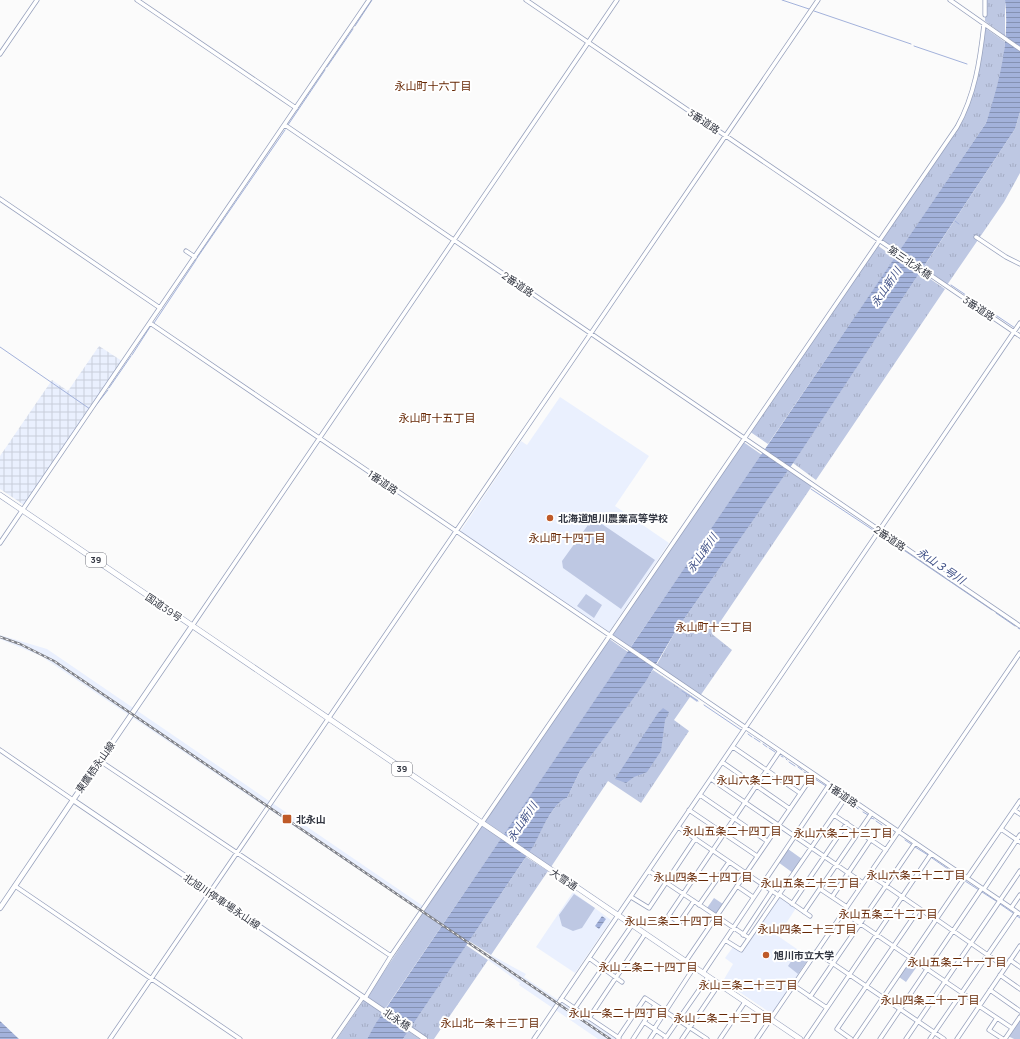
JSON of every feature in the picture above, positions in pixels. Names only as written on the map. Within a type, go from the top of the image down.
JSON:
[{"type":"highway","name":"国道39号","points":[[0,495],[328,719]]},
{"type":"highway","name":"大雪通","points":[[328,719],[800,1039]]},
{"type":"main road","name":"東鷹栖永山線","points":[[0,908],[192,626]]},
{"type":"main road","name":"北旭川停車場永山線","points":[[73,800],[370,1001]]},
{"type":"main road","name":"北永橋","points":[[370,1001],[424,1038]]},
{"type":"street","points":[[0,54],[37,0]]},
{"type":"street","points":[[137,0],[296,108]]},
{"type":"street","points":[[0,542],[285,126],[369,0]]},
{"type":"street","name":"3番道路","points":[[526,0],[881,242]]},
{"type":"street","points":[[192,626],[617,0]]},
{"type":"street","points":[[110,1039],[818,0]]},
{"type":"street","points":[[950,0],[1020,49]]},
{"type":"street","points":[[985,0],[985,15]]},
{"type":"street","points":[[334,1039],[483,823],[744,438],[881,242],[963,117],[970,101],[976,78],[984,24]]},
{"type":"street","name":"2番道路","points":[[285,126],[1020,626]]},
{"type":"street","points":[[0,199],[160,308]]},
{"type":"street","points":[[976,237],[1006,257],[1020,264]]},
{"type":"street","name":"第三北永橋","points":[[881,242],[938,281]]},
{"type":"street","points":[[186,251],[195,257]]},
{"type":"street","name":"3番道路","points":[[938,281],[1015,330],[1020,336]]},
{"type":"street","points":[[534,1039],[1020,323]]},
{"type":"street","name":"1番道路","points":[[150,324],[1018,913]]},
{"type":"street","points":[[757,1039],[1020,653]]},
{"type":"street","points":[[733,747],[800,793]]},
{"type":"street","points":[[0,750],[73,800]]},
{"type":"street","points":[[694,901],[679,922],[668,915],[779,752]]},
{"type":"street","points":[[100,761],[391,956]]},
{"type":"street","points":[[722,762],[790,809]]},
{"type":"street","points":[[686,961],[813,774]]},
{"type":"street","points":[[711,779],[863,883]]},
{"type":"street","points":[[703,973],[829,785]]},
{"type":"street","points":[[700,795],[767,841]]},
{"type":"street","points":[[725,940],[741,950],[846,797]]},
{"type":"street","points":[[855,1039],[936,919],[1020,801]]},
{"type":"street","points":[[689,810],[758,856]]},
{"type":"street","points":[[1014,810],[1020,814]]},
{"type":"street","points":[[804,912],[871,814]]},
{"type":"street","points":[[834,815],[886,850]]},
{"type":"street","points":[[792,904],[847,823]]},
{"type":"street","points":[[678,827],[772,892],[779,895],[810,916]]},
{"type":"street","points":[[1001,829],[1018,841]]},
{"type":"street","points":[[886,1039],[881,1038],[953,931],[1018,841],[1020,835]]},
{"type":"street","points":[[631,897],[649,908],[695,839]]},
{"type":"street","points":[[832,897],[871,840]]},
{"type":"street","points":[[810,997],[915,843]]},
{"type":"street","points":[[806,1039],[932,854]]},
{"type":"street","points":[[700,905],[729,862]]},
{"type":"street","points":[[649,870],[749,938]]},
{"type":"street","points":[[906,1039],[1020,871]]},
{"type":"street","points":[[869,874],[1005,967]]},
{"type":"street","points":[[15,886],[240,1039]]},
{"type":"street","points":[[737,886],[753,898]]},
{"type":"street","points":[[820,889],[847,907]]},
{"type":"street","points":[[743,935],[772,892]]},
{"type":"street","points":[[1011,908],[1020,895]]},
{"type":"street","points":[[851,1039],[837,1029],[919,909]]},
{"type":"street","points":[[843,912],[962,992],[1012,1028]]},
{"type":"street","points":[[930,1039],[1018,913]]},
{"type":"street","points":[[575,1008],[632,925]]},
{"type":"street","points":[[589,1018],[645,934]]},
{"type":"street","points":[[957,1039],[1020,946]]},
{"type":"street","points":[[816,952],[944,1039]]},
{"type":"street","points":[[589,958],[622,982]]},
{"type":"street","points":[[1010,960],[1020,967]]},
{"type":"street","points":[[650,1039],[665,1011],[691,972]]},
{"type":"street","points":[[1000,975],[1020,989]]},
{"type":"street","points":[[644,1022],[666,1038],[708,977]]},
{"type":"street","points":[[682,1039],[719,984]]},
{"type":"street","points":[[794,985],[826,1008]]},
{"type":"street","points":[[990,990],[1020,1011]]},
{"type":"street","points":[[561,999],[619,1038],[645,998],[707,1039]]},
{"type":"street","points":[[720,1039],[745,1002]]},
{"type":"street","points":[[633,1039],[655,1005]]},
{"type":"street","points":[[997,1018],[989,1030],[1004,1039],[1020,1017]]},
{"type":"shaded area","points":[[99,346],[122,361],[24,505],[0,489],[0,456],[52,380],[68,391]]},
{"type":"shaded area","name":"北海道旭川農業高等学校","points":[[560,397],[649,456],[615,506],[669,543],[609,632],[460,532],[521,441],[527,445]]},
{"type":"shaded area","points":[[0,635],[47,649],[423,906],[420,911],[41,656],[0,639]]},
{"type":"shaded area","points":[[573,892],[611,920],[575,973],[536,947]]},
{"type":"shaded area","name":"旭川市立大学","points":[[779,897],[796,908],[778,936],[810,958],[772,1014],[723,981],[733,964],[725,958],[733,947],[741,952]]},
{"type":"shaded area","points":[[491,955],[526,974],[524,977],[616,1039],[598,1039],[519,985],[520,983],[488,960]]},
{"type":"green space","points":[[985,0],[1005,0],[1005,36],[985,21]]},
{"type":"green space","points":[[984,27],[1005,42],[1004,58],[998,88],[986,123],[899,252],[881,239],[957,127],[970,101]]},
{"type":"green space","points":[[1020,112],[1020,173],[1004,202],[947,285],[923,268],[1015,129]]},
{"type":"green space","points":[[877,245],[895,258],[768,444],[749,431]]},
{"type":"green space","points":[[920,272],[945,289],[816,480],[793,463]]},
{"type":"green space","points":[[742,441],[762,455],[630,648],[610,634]]},
{"type":"green space","points":[[790,467],[814,483],[712,634],[732,650],[700,696],[656,666],[675,632]]},
{"type":"green space","points":[[593,518],[655,560],[621,609],[563,568],[562,561]]},
{"type":"green space","points":[[586,594],[602,605],[594,618],[577,606]]},
{"type":"green space","points":[[608,638],[628,652],[503,836],[484,822]]},
{"type":"green space","points":[[653,670],[698,700],[697,702],[690,697],[674,720],[689,731],[641,803],[608,781],[551,867],[529,852],[551,813],[561,801],[567,798],[580,771]]},
{"type":"green space","points":[[482,825],[501,839],[385,1009],[367,997]]},
{"type":"green space","points":[[788,849],[802,859],[793,873],[778,862]]},
{"type":"green space","points":[[526,857],[548,871],[491,955],[469,941]]},
{"type":"green space","points":[[574,894],[595,908],[582,928],[573,931],[562,926],[559,915]]},
{"type":"green space","points":[[714,898],[723,904],[716,914],[707,908]]},
{"type":"green space","points":[[466,945],[488,960],[434,1039],[429,1039],[411,1027]]},
{"type":"green space","points":[[796,954],[807,961],[798,974],[788,966]]},
{"type":"green space","points":[[910,961],[918,965],[906,982],[899,977]]},
{"type":"green space","points":[[364,1000],[383,1013],[367,1039],[337,1039]]},
{"type":"green space","points":[[1020,1018],[1020,1039],[1014,1039],[1008,1036]]},
{"type":"green space","points":[[408,1031],[420,1039],[403,1039]]},
{"type":"water","name":"永山新川","points":[[1005,0],[1020,0],[1020,112],[1015,129],[796,459],[675,632],[646,681],[580,771],[567,798],[557,805],[552,811],[534,845],[403,1039],[367,1039],[376,1023],[986,123],[999,78],[1005,47]]},
{"type":"water","points":[[663,708],[669,712],[665,720],[661,751],[647,772],[634,777],[626,783],[615,779],[658,713]]},
{"type":"water","points":[[602,916],[606,919],[599,929],[595,926]]},
{"type":"water","points":[[0,1021],[19,1039],[0,1039]]},
{"type":"waterway","points":[[355,26],[372,0]]},
{"type":"waterway","points":[[782,0],[809,9]]},
{"type":"waterway","points":[[814,11],[911,44]]},
{"type":"waterway","points":[[327,67],[353,29]]},
{"type":"waterway","points":[[914,46],[967,64]]},
{"type":"waterway","points":[[288,125],[325,70]]},
{"type":"waterway","points":[[197,258],[285,130]]},
{"type":"waterway","points":[[955,221],[959,224]]},
{"type":"waterway","points":[[154,323],[196,260]]},
{"type":"waterway","points":[[951,285],[1015,328]]},
{"type":"waterway","points":[[132,355],[150,327]]},
{"type":"waterway","points":[[0,347],[90,409]]},
{"type":"waterway","points":[[109,388],[131,356]]},
{"type":"waterway","points":[[92,410],[108,390]]},
{"type":"waterway","name":"永山３号川","points":[[811,489],[876,532]]},
{"type":"waterway","name":"永山３号川","points":[[880,534],[992,610]]},
{"type":"waterway","name":"永山３号川","points":[[996,613],[1015,626]]},
{"type":"waterway","points":[[682,691],[698,701]]},
{"type":"waterway","points":[[704,705],[741,730]]},
{"type":"waterway","points":[[748,734],[752,737]]},
{"type":"waterway","points":[[754,738],[760,742]]},
{"type":"waterway","points":[[763,744],[767,747]]},
{"type":"waterway","points":[[769,748],[775,752]]},
{"type":"waterway","points":[[789,762],[795,766]]},
{"type":"waterway","points":[[798,767],[802,770]]},
{"type":"waterway","points":[[804,772],[808,774]]},
{"type":"waterway","points":[[815,779],[826,786]]},
{"type":"waterway","points":[[829,789],[843,798]]},
{"type":"waterway","points":[[847,801],[852,804]]},
{"type":"waterway","points":[[855,806],[858,809]]},
{"type":"waterway","points":[[863,812],[868,815]]},
{"type":"waterway","points":[[876,821],[882,825]]},
{"type":"waterway","points":[[885,827],[891,831]]},
{"type":"waterway","points":[[905,840],[911,844]]},
{"type":"waterway","points":[[915,847],[928,855]]},
{"type":"waterway","points":[[932,858],[961,878]]},
{"type":"waterway","points":[[965,881],[979,890]]},
{"type":"waterway","points":[[982,892],[996,901]]},
{"type":"waterway","points":[[1000,904],[1013,913]]},
{"type":"railway","points":[[0,637],[20,644],[54,661],[610,1039]]},
{"type":"place","name":"北海道旭川農業高等学校","points":[[550,518]]},
{"type":"place","name":"北永山","points":[[287,819]]},
{"type":"place","name":"旭川市立大学","points":[[766,955]]},
{"type":"district","name":"永山町十六丁目","points":[[433,86]]},
{"type":"district","name":"永山町十五丁目","points":[[437,418]]},
{"type":"district","name":"永山町十四丁目","points":[[567,538]]},
{"type":"district","name":"永山町十三丁目","points":[[714,627]]},
{"type":"district","name":"永山六条二十四丁目","points":[[766,780]]},
{"type":"district","name":"永山五条二十四丁目","points":[[732,831]]},
{"type":"district","name":"永山六条二十三丁目","points":[[843,833]]},
{"type":"district","name":"永山六条二十二丁目","points":[[916,875]]},
{"type":"district","name":"永山四条二十四丁目","points":[[703,877]]},
{"type":"district","name":"永山五条二十三丁目","points":[[810,883]]},
{"type":"district","name":"永山五条二十二丁目","points":[[888,914]]},
{"type":"district","name":"永山三条二十四丁目","points":[[674,921]]},
{"type":"district","name":"永山四条二十三丁目","points":[[807,929]]},
{"type":"district","name":"永山五条二十一丁目","points":[[957,962]]},
{"type":"district","name":"永山二条二十四丁目","points":[[648,967]]},
{"type":"district","name":"永山三条二十三丁目","points":[[748,985]]},
{"type":"district","name":"永山四条二十一丁目","points":[[930,1000]]},
{"type":"district","name":"永山一条二十四丁目","points":[[618,1013]]},
{"type":"district","name":"永山二条二十三丁目","points":[[723,1018]]},
{"type":"district","name":"永山北一条十三丁目","points":[[490,1023]]}]
